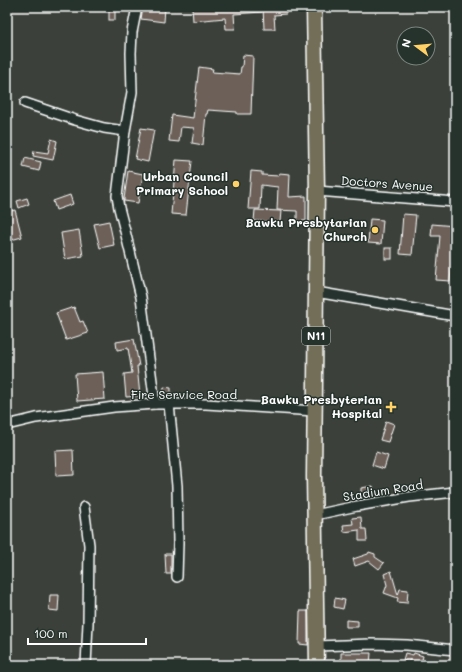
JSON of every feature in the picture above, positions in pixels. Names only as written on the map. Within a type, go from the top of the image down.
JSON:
[{"type":"highway","name":"N11","points":[[314,7],[317,191],[315,411],[317,665]]},
{"type":"street","points":[[137,7],[132,32],[132,86],[117,196],[141,297],[155,404]]},
{"type":"street","points":[[25,103],[75,120],[104,128],[125,131]]},
{"type":"street","name":"Doctors Avenue","points":[[317,191],[455,202]]},
{"type":"street","points":[[316,292],[455,316]]},
{"type":"street","name":"Fire Service Road","points":[[7,425],[36,418],[114,407],[155,404],[206,404],[315,411]]},
{"type":"street","points":[[169,404],[177,486],[177,577]]},
{"type":"street","name":"Stadium Road","points":[[315,515],[409,497],[455,492]]},
{"type":"street","points":[[84,507],[89,545],[86,665]]},
{"type":"street","points":[[317,646],[407,644],[455,650]]},
{"type":"building","points":[[109,7],[115,7],[115,20],[109,20]]},
{"type":"building","points":[[143,7],[165,7],[164,22],[141,19]]},
{"type":"building","points":[[192,7],[262,7],[262,12],[234,14],[235,29],[226,29],[225,18],[193,21]]},
{"type":"building","points":[[263,7],[285,7],[286,14],[274,15],[275,29],[264,29]]},
{"type":"building","points":[[243,55],[253,56],[251,114],[237,114],[237,112],[208,110],[206,114],[203,145],[192,143],[194,128],[181,127],[179,142],[169,141],[172,115],[193,118],[199,67],[213,69],[212,72],[240,74]]},
{"type":"building","points":[[141,128],[154,130],[148,162],[135,159]]},
{"type":"building","points":[[51,139],[57,141],[53,160],[33,156],[34,151],[48,153]]},
{"type":"building","points":[[25,158],[41,162],[39,171],[23,167]]},
{"type":"building","points":[[176,160],[192,161],[186,215],[171,214]]},
{"type":"building","points":[[128,171],[143,174],[138,203],[124,201]]},
{"type":"building","points":[[251,171],[262,172],[262,175],[279,176],[279,173],[290,174],[289,197],[306,196],[306,221],[297,221],[297,211],[277,210],[278,187],[261,185],[260,209],[248,209]]},
{"type":"building","points":[[70,195],[73,204],[56,210],[53,201]]},
{"type":"building","points":[[27,198],[29,204],[19,208],[17,201]]},
{"type":"building","points":[[15,210],[22,237],[7,241],[7,212]]},
{"type":"building","points":[[255,210],[281,211],[280,222],[254,221]]},
{"type":"building","points":[[403,214],[416,215],[412,255],[400,254]]},
{"type":"building","points":[[370,219],[383,220],[381,244],[368,243]]},
{"type":"building","points":[[109,221],[114,245],[100,248],[94,224]]},
{"type":"building","points":[[432,224],[455,226],[450,281],[436,280],[440,236],[431,236]]},
{"type":"building","points":[[79,230],[83,256],[65,259],[61,233]]},
{"type":"building","points":[[385,248],[392,248],[392,259],[385,259]]},
{"type":"building","points":[[74,307],[80,322],[83,321],[88,333],[66,340],[56,313]]},
{"type":"building","points":[[134,339],[139,366],[137,366],[140,396],[126,397],[124,374],[132,373],[128,348],[117,350],[116,342]]},
{"type":"building","points":[[103,372],[105,399],[77,401],[75,374]]},
{"type":"building","points":[[164,387],[171,388],[171,396],[163,396]]},
{"type":"building","points":[[386,421],[394,424],[388,442],[380,440]]},
{"type":"building","points":[[73,450],[74,475],[56,476],[55,451]]},
{"type":"building","points":[[376,452],[388,456],[384,469],[372,465]]},
{"type":"building","points":[[373,486],[374,493],[361,494],[361,488]]},
{"type":"building","points":[[361,517],[362,529],[366,529],[367,541],[359,541],[359,530],[344,532],[343,525],[353,524],[352,518]]},
{"type":"building","points":[[369,552],[375,554],[375,557],[384,563],[379,569],[369,561],[355,566],[353,559],[368,554]]},
{"type":"building","points":[[165,554],[171,554],[171,574],[166,574]]},
{"type":"building","points":[[391,571],[398,595],[400,589],[408,590],[407,603],[397,602],[398,598],[384,593],[387,585],[384,574]]},
{"type":"building","points":[[50,595],[59,595],[58,611],[49,610]]},
{"type":"building","points":[[335,598],[345,600],[343,609],[334,607]]},
{"type":"building","points":[[300,611],[308,611],[308,645],[299,644]]},
{"type":"building","points":[[346,620],[358,621],[358,627],[346,627]]},
{"type":"building","points":[[341,653],[371,653],[370,665],[341,665]]},
{"type":"building","points":[[405,653],[413,655],[414,653],[423,656],[421,664],[409,660],[409,662],[403,660]]},
{"type":"place","name":"Urban Council Primary School","points":[[236,184]]},
{"type":"place","name":"Bawku Presbytarian Church","points":[[375,230]]},
{"type":"place","name":"Bawku Presbyterian Hospital","points":[[391,407]]}]
